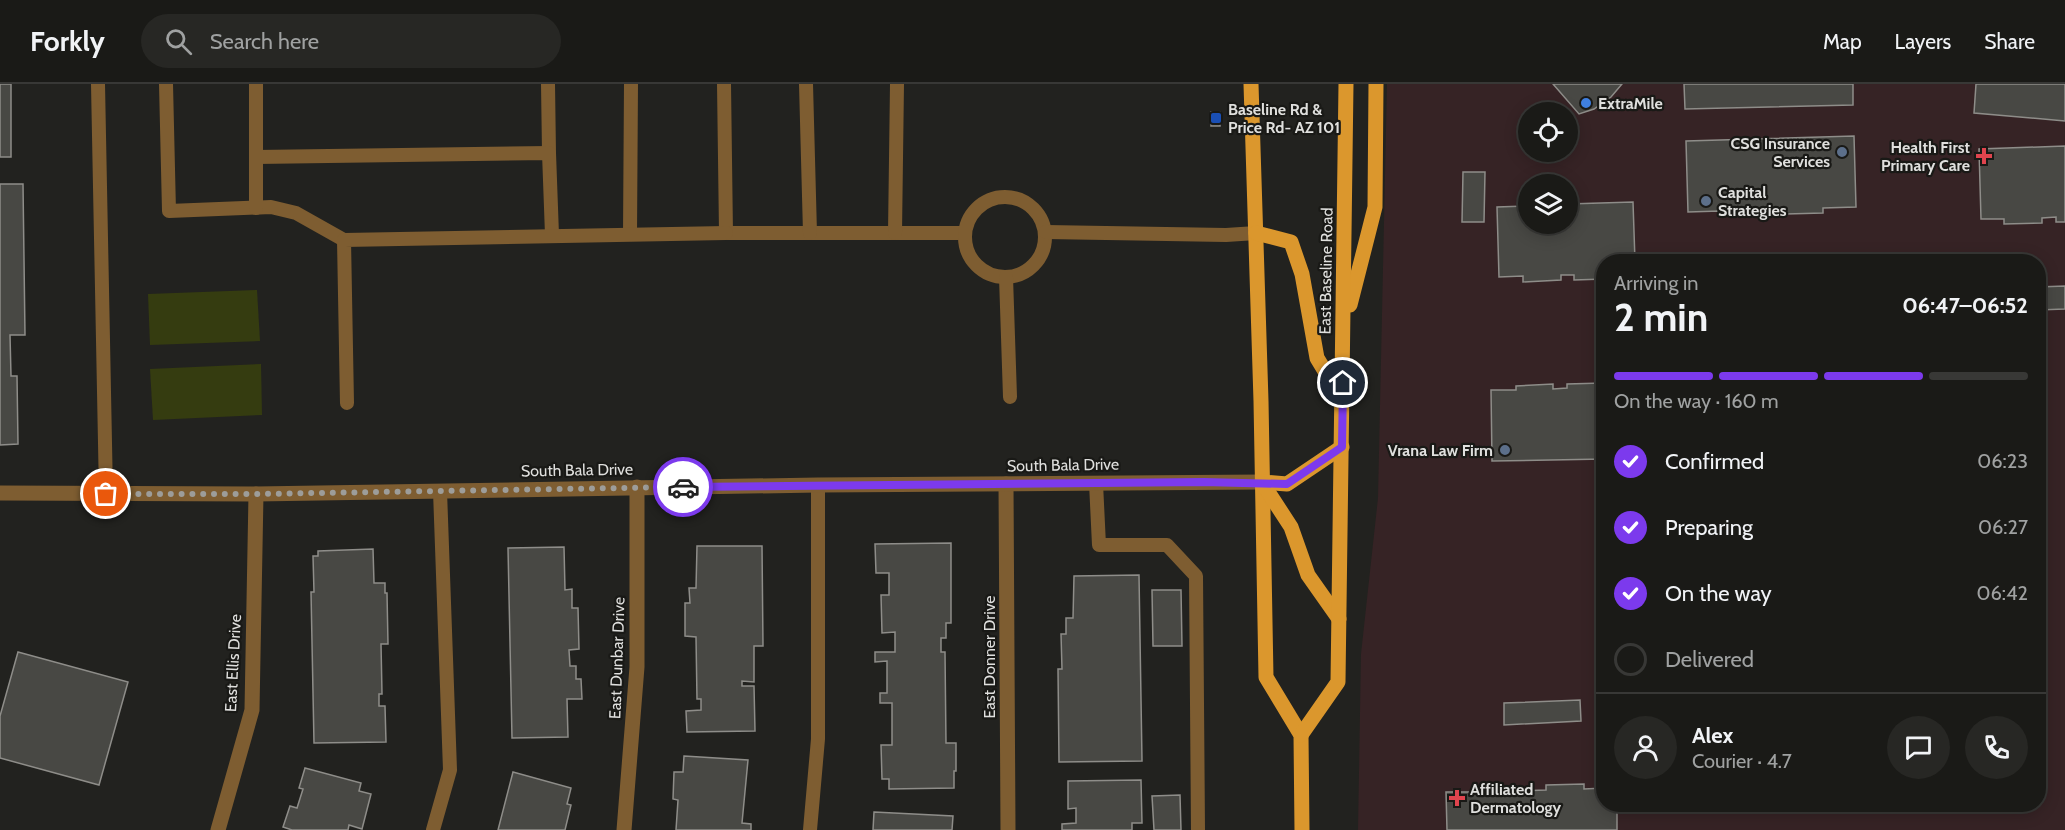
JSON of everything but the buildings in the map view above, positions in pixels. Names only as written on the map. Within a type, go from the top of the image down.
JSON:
[{"type":"main road","points":[[1251,84],[1266,676],[1301,735],[1302,830]]},
{"type":"main road","name":"East Baseline Road","points":[[1301,735],[1338,682],[1346,84]]},
{"type":"main road","points":[[1344,328],[1375,207],[1376,84]]},
{"type":"main road","points":[[1256,233],[1291,242],[1302,274],[1317,358],[1343,401]]},
{"type":"main road","points":[[1262,482],[1287,484],[1342,447]]},
{"type":"main road","points":[[1262,482],[1291,527],[1308,575],[1339,619]]},
{"type":"street","name":"South Bala Drive","points":[[0,493],[256,494],[637,487],[1262,482]]},
{"type":"street","name":"East Donner Drive","points":[[1006,484],[1008,830]]},
{"type":"street","name":"East Dunbar Drive","points":[[624,830],[637,667],[637,487]]},
{"type":"street","name":"East Ellis Drive","points":[[218,830],[252,710],[256,494]]},
{"type":"lane","points":[[98,84],[106,494]]},
{"type":"lane","points":[[166,84],[169,211],[270,207],[296,213],[344,240],[630,234],[965,233]]},
{"type":"lane","points":[[256,84],[256,208]]},
{"type":"lane","points":[[548,84],[552,235]]},
{"type":"lane","points":[[630,234],[631,84]]},
{"type":"lane","points":[[724,84],[726,233]]},
{"type":"lane","points":[[806,84],[810,233]]},
{"type":"lane","points":[[895,233],[897,84]]},
{"type":"lane","points":[[256,157],[549,153]]},
{"type":"lane","points":[[998,196],[1017,198],[1035,208],[1046,232],[1045,246],[1040,258],[1019,275],[1006,277],[992,275],[980,269],[971,259],[966,246],[965,233],[968,220],[975,209],[998,196]]},
{"type":"lane","points":[[1046,232],[1226,235],[1256,233]]},
{"type":"lane","points":[[344,240],[346,403]]},
{"type":"lane","points":[[1006,277],[1010,396]]},
{"type":"lane","points":[[1096,483],[1099,545],[1167,545],[1196,576],[1198,830]]},
{"type":"lane","points":[[810,830],[818,739],[818,485]]},
{"type":"lane","points":[[433,830],[450,770],[440,491]]},
{"type":"shaded area","points":[[1387,84],[2065,84],[2065,830],[1358,830],[1361,654],[1378,498]]},
{"type":"green space","points":[[257,290],[260,341],[150,345],[148,294]]},
{"type":"green space","points":[[261,364],[262,415],[153,420],[150,369]]},
{"type":"way so far","points":[[106,494],[256,494],[683,487]]},
{"type":"place","name":"ExtraMile","points":[[1586,103]]},
{"type":"place","name":"Baseline Rd & Price Rd- AZ 101","points":[[1216,118]]},
{"type":"place","name":"CSG Insurance Services","points":[[1842,152]]},
{"type":"place","name":"Health First Primary Care","points":[[1984,156]]},
{"type":"place","name":"Capital Strategies","points":[[1706,201]]},
{"type":"place","name":"Vrana Law Firm","points":[[1505,450]]},
{"type":"place","name":"Affiliated Dermatology","points":[[1457,798]]},
{"type":"route","points":[[683,487],[1204,482],[1287,484],[1342,447],[1343,383]]}]
